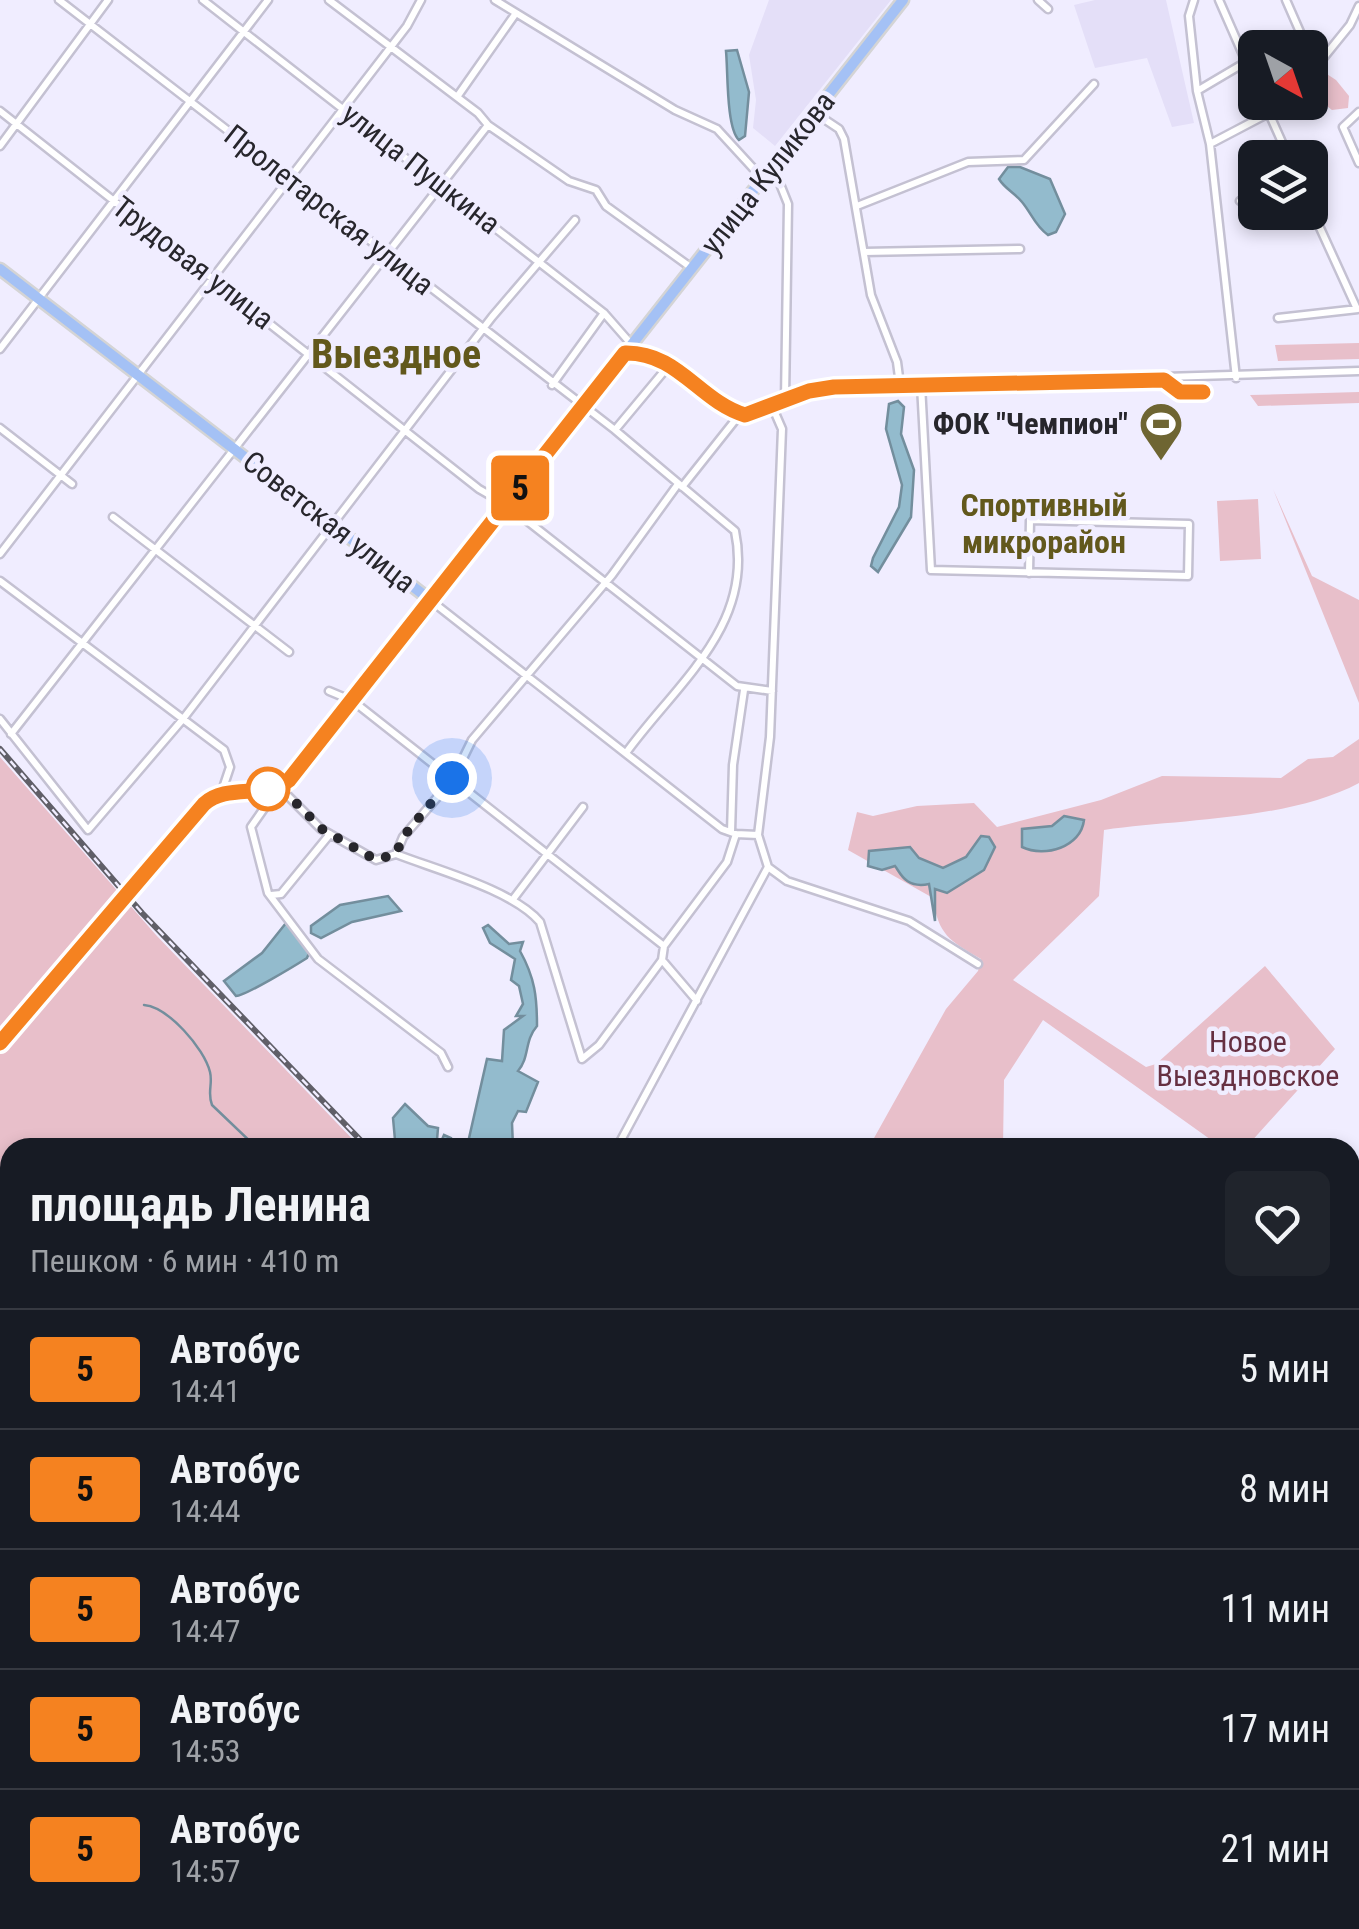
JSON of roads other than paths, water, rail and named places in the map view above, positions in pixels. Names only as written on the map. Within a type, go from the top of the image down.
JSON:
[{"type":"main road","name":"улица Куликова","points":[[280,787],[432,602],[904,0]]},
{"type":"main road","name":"Советская улица","points":[[0,269],[432,602]]},
{"type":"main road","points":[[0,1044],[204,804],[221,794],[280,787]]},
{"type":"street","name":"Пролетарская улица","points":[[60,0],[615,430],[736,534],[730,608],[702,660]]},
{"type":"street","points":[[0,146],[108,0]]},
{"type":"street","name":"улица Пушкина","points":[[203,0],[604,314],[628,349]]},
{"type":"street","points":[[0,349],[192,104],[268,0]]},
{"type":"street","points":[[329,0],[488,125],[569,181],[596,190],[606,206],[693,269]]},
{"type":"street","points":[[0,554],[389,44],[407,26],[420,0]]},
{"type":"street","points":[[496,0],[674,110],[717,129],[765,176],[780,184],[788,204],[785,399]]},
{"type":"street","points":[[1038,0],[1048,9]]},
{"type":"street","points":[[1194,0],[1190,16],[1197,91],[1210,144],[1236,378]]},
{"type":"street","points":[[1219,0],[1238,44]]},
{"type":"street","points":[[1287,1],[1300,30]]},
{"type":"street","points":[[1328,53],[1350,26],[1359,6]]},
{"type":"street","points":[[457,97],[516,13]]},
{"type":"street","points":[[1197,91],[1238,67]]},
{"type":"street","points":[[856,206],[968,162],[1024,160],[1094,84]]},
{"type":"street","name":"Трудовая улица","points":[[0,111],[407,429],[478,490],[507,505],[744,690]]},
{"type":"street","points":[[815,112],[842,135],[871,295],[897,362],[900,386]]},
{"type":"street","points":[[1359,112],[1343,127],[1359,163]]},
{"type":"street","points":[[1210,144],[1256,120]]},
{"type":"street","points":[[11,734],[488,125]]},
{"type":"street","points":[[0,720],[88,830],[183,719],[482,329],[575,220]]},
{"type":"street","points":[[1278,318],[1358,309],[1321,230]]},
{"type":"street","points":[[864,252],[1020,249]]},
{"type":"street","points":[[552,384],[604,314]]},
{"type":"street","points":[[628,349],[670,364],[740,414]]},
{"type":"street","points":[[615,430],[670,364]]},
{"type":"street","points":[[396,854],[403,837],[452,778],[472,740],[528,678],[740,414],[823,388],[1236,378],[1359,371]]},
{"type":"street","points":[[921,385],[929,569],[1030,573],[1188,576],[1190,528],[1186,523],[1030,520],[1030,573]]},
{"type":"street","points":[[772,406],[782,429],[772,691],[758,834],[768,867],[787,881],[910,921],[978,964]]},
{"type":"street","points":[[0,428],[72,484]]},
{"type":"street","points":[[114,517],[289,652]]},
{"type":"street","points":[[0,582],[228,755],[230,767],[221,794]]},
{"type":"street","name":"Советская улица","points":[[432,602],[733,833]]},
{"type":"street","points":[[626,753],[702,660]]},
{"type":"street","points":[[448,1067],[441,1054],[318,960],[271,895],[251,827],[280,787],[330,834],[376,860],[396,854],[464,878],[499,898],[514,898],[540,922],[582,1059],[600,1045],[662,960],[664,946],[727,862],[733,833],[733,765],[744,690],[772,691]]},
{"type":"street","points":[[329,691],[353,701],[664,946]]},
{"type":"street","points":[[514,898],[583,807]]},
{"type":"street","points":[[733,833],[758,834]]},
{"type":"street","points":[[271,895],[281,894],[330,834]]},
{"type":"street","points":[[622,1138],[768,867]]},
{"type":"street","points":[[662,960],[697,1002]]},
{"type":"street","points":[[681,985],[706,985]]},
{"type":"water","points":[[737,50],[749,92],[745,136],[739,140],[730,112],[726,51]]},
{"type":"water","points":[[1008,167],[1020,167],[1050,179],[1065,214],[1056,232],[1048,235],[1001,182],[999,179]]},
{"type":"water","points":[[898,401],[904,407],[901,434],[914,470],[911,517],[878,572],[871,566],[873,558],[899,507],[902,485],[886,429],[889,404]]},
{"type":"water","points":[[1064,816],[1084,820],[1069,843],[1041,851],[1022,847],[1022,829],[1052,826]]},
{"type":"water","points":[[981,836],[989,837],[995,847],[984,870],[947,893],[935,889],[935,921],[929,884],[909,882],[895,866],[882,870],[868,866],[869,851],[910,847],[919,858],[943,868],[966,857]]},
{"type":"water","points":[[388,896],[401,911],[352,922],[321,938],[311,933],[311,926],[340,905]]},
{"type":"water","points":[[286,923],[309,953],[307,958],[236,996],[224,981],[262,953]]},
{"type":"water","points":[[488,925],[509,944],[523,942],[520,951],[536,997],[537,1026],[518,1071],[538,1082],[526,1112],[518,1111],[512,1123],[513,1138],[469,1138],[487,1059],[502,1061],[504,1030],[523,1016],[516,1016],[523,1004],[519,986],[511,980],[515,959],[490,943],[483,928]]},
{"type":"water","points":[[405,1104],[428,1126],[438,1128],[437,1138],[395,1138],[393,1118]]},
{"type":"waterway","points":[[144,1005],[164,1013],[193,1041],[210,1072],[212,1105],[247,1138]]},
{"type":"railway","points":[[0,749],[142,913],[358,1138]]},
{"type":"place","name":"ФОК \"Чемпион\"","points":[[1161,462]]},
{"type":"district","name":"Выездное","points":[[396,354]]},
{"type":"district","name":"Спортивный микрорайон","points":[[1044,524]]},
{"type":"park label","name":"Новое Выездновское","points":[[1248,1059]]}]
